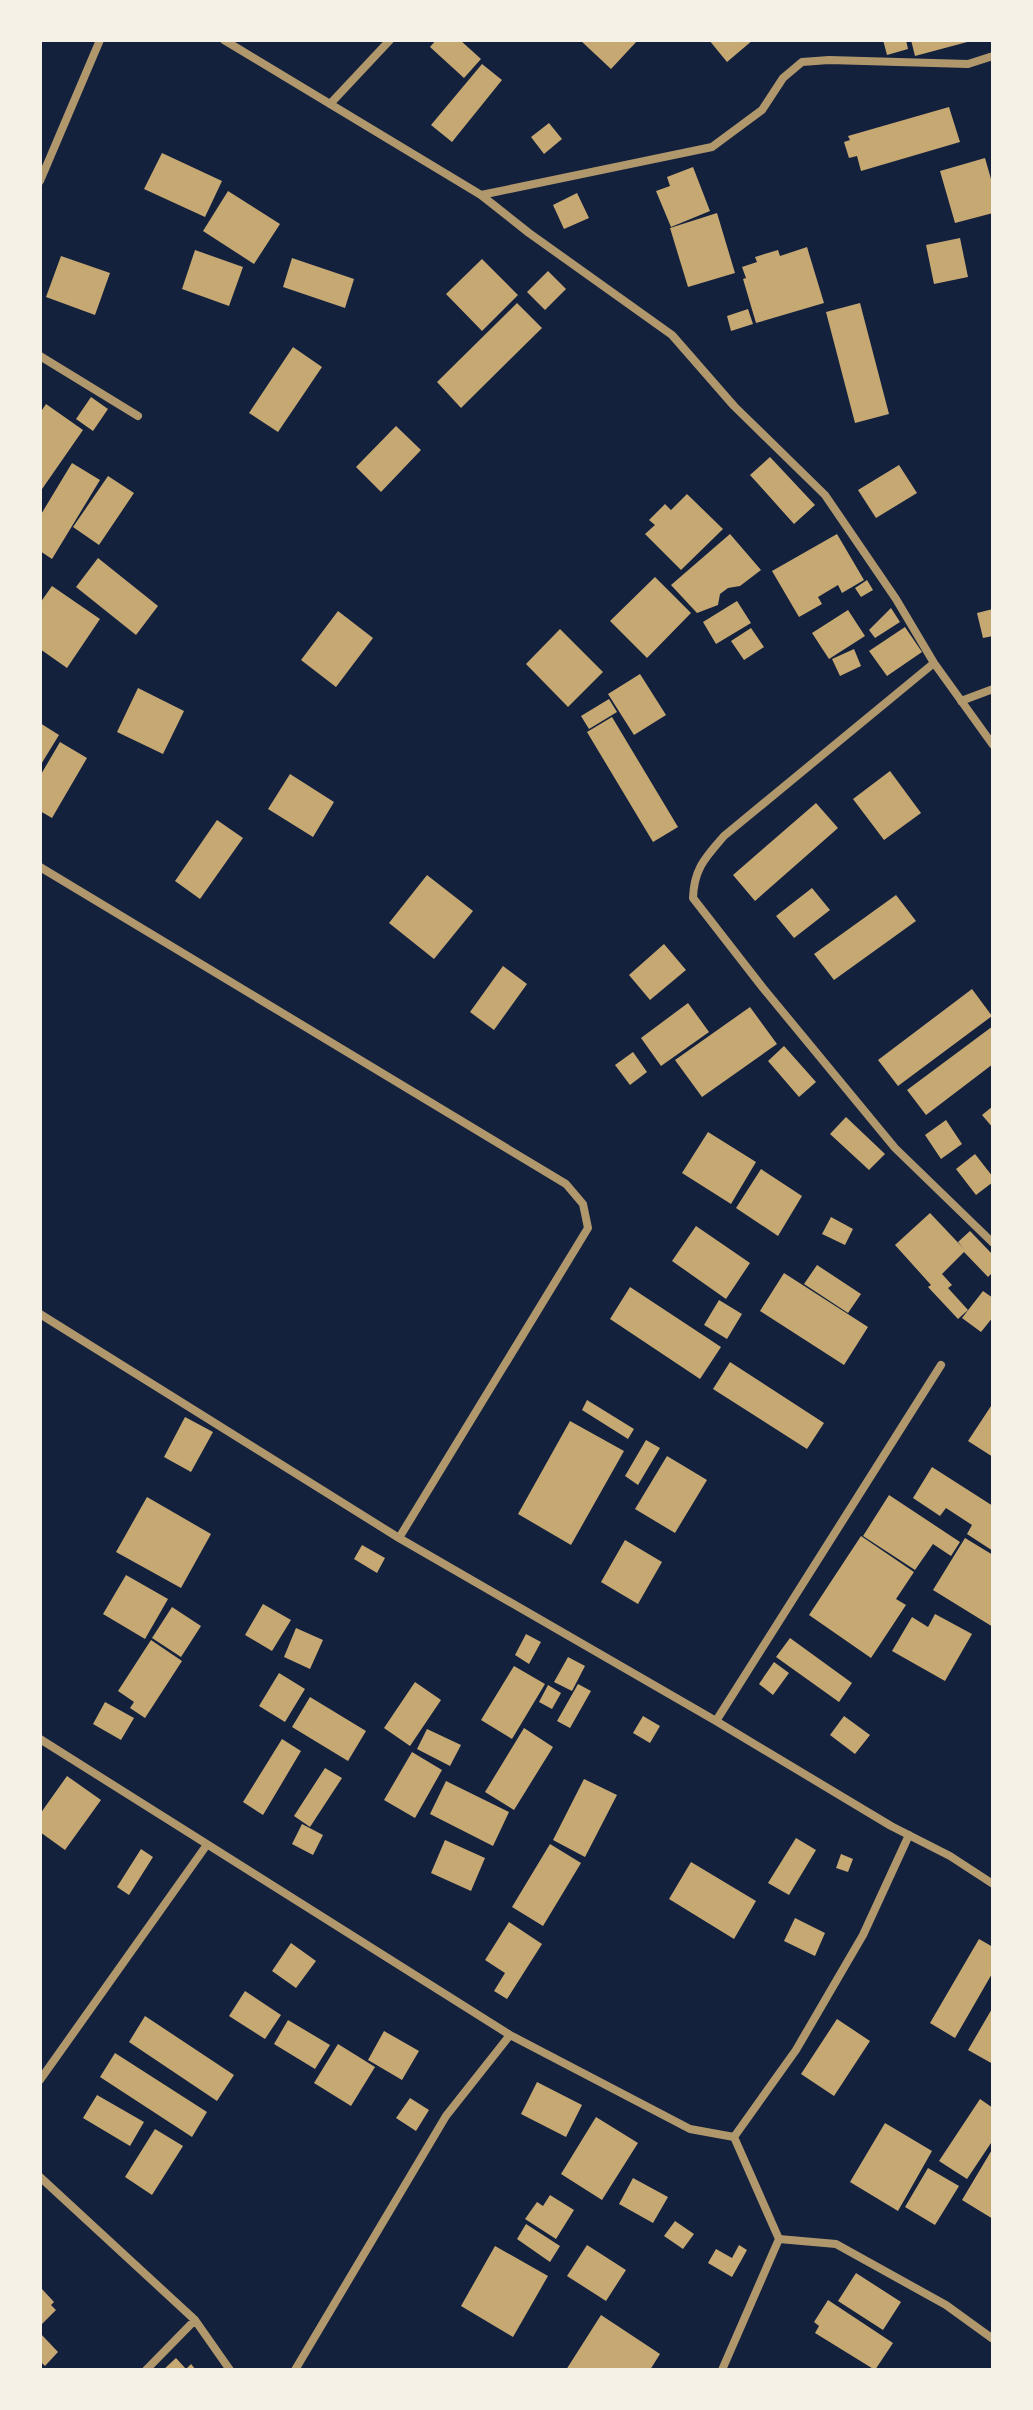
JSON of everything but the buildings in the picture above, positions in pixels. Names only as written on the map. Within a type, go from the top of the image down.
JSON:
[{"type":"street","points":[[40,181],[100,40]]},
{"type":"street","points":[[224,40],[481,195],[672,335],[734,406],[825,495],[896,599],[934,663],[993,745]]},
{"type":"street","points":[[330,104],[390,40]]},
{"type":"street","points":[[481,195],[712,147],[762,110],[783,78],[802,62],[968,64],[993,56]]},
{"type":"street","points":[[40,356],[138,416]]},
{"type":"street","points":[[934,663],[724,836],[693,879],[693,898],[895,1148],[993,1243]]},
{"type":"street","points":[[961,701],[993,689]]},
{"type":"street","points":[[40,867],[566,1184],[583,1204],[588,1228],[399,1538]]},
{"type":"street","points":[[40,1314],[399,1538],[950,1856],[993,1884]]},
{"type":"street","points":[[716,1721],[941,1365]]},
{"type":"street","points":[[40,1739],[510,2035],[690,2129],[734,2137]]},
{"type":"street","points":[[734,2137],[796,2050],[856,1948],[909,1835]]},
{"type":"street","points":[[40,2080],[206,1846]]},
{"type":"street","points":[[295,2370],[446,2116],[510,2035]]},
{"type":"street","points":[[722,2370],[779,2239],[734,2137]]},
{"type":"street","points":[[40,2177],[195,2320],[230,2370]]},
{"type":"street","points":[[779,2239],[836,2244],[946,2305],[993,2339]]},
{"type":"street","points":[[146,2370],[195,2320]]}]
